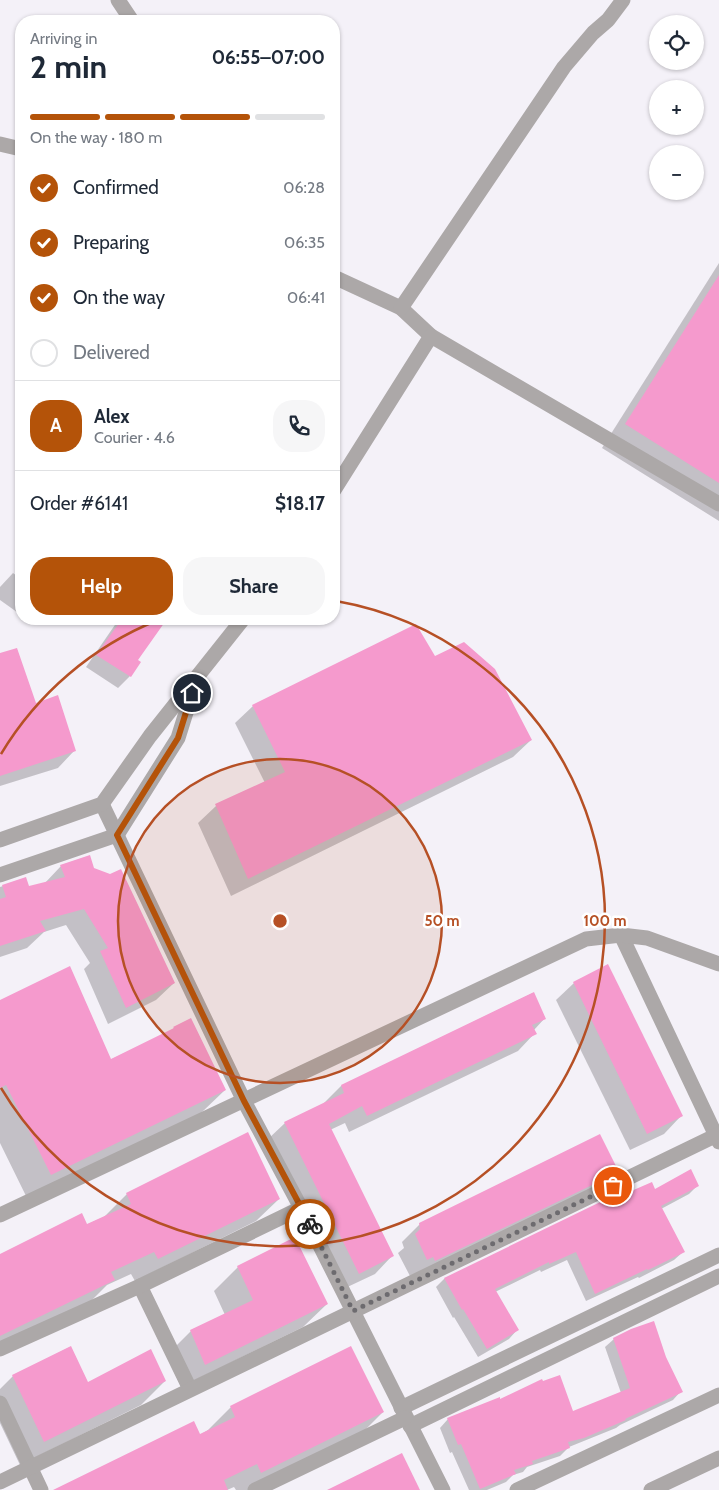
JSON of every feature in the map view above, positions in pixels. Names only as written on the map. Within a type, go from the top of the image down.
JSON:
[{"type":"street","points":[[118,0],[128,15]]},
{"type":"street","points":[[402,308],[564,67],[608,20],[623,0]]},
{"type":"street","points":[[0,144],[15,148]]},
{"type":"street","points":[[340,280],[402,308],[431,336],[719,504]]},
{"type":"street","points":[[340,480],[431,336]]},
{"type":"street","points":[[0,840],[102,804],[150,736],[238,625]]},
{"type":"street","points":[[0,875],[117,835],[178,738],[197,679]]},
{"type":"street","points":[[102,804],[244,1101],[301,1208],[443,1490]]},
{"type":"street","points":[[0,1482],[190,1389],[718,1137],[621,935]]},
{"type":"street","points":[[0,1215],[586,939],[621,935],[647,938],[719,964]]},
{"type":"street","points":[[0,1349],[140,1286],[301,1208]]},
{"type":"street","points":[[255,1490],[405,1417],[719,1255]]},
{"type":"street","points":[[405,1417],[719,1276]]},
{"type":"street","points":[[140,1286],[190,1389]]},
{"type":"street","points":[[517,1490],[719,1395]]},
{"type":"street","points":[[0,1403],[41,1490]]},
{"type":"street","points":[[651,1490],[719,1458]]},
{"type":"building","points":[[719,275],[719,483],[625,424]]},
{"type":"building","points":[[416,624],[435,656],[464,642],[495,669],[532,740],[248,879],[215,804],[285,772],[252,705]]},
{"type":"building","points":[[118,625],[163,625],[138,660],[141,662],[131,677],[96,655]]},
{"type":"building","points":[[17,648],[36,703],[58,695],[76,751],[0,776],[0,653]]},
{"type":"building","points":[[90,855],[94,868],[110,874],[121,869],[175,983],[126,1008],[100,951],[108,948],[84,909],[40,921],[46,931],[0,946],[0,899],[6,897],[2,885],[26,877],[29,886],[65,877],[60,865]]},
{"type":"building","points":[[608,964],[683,1116],[647,1134],[573,982]]},
{"type":"building","points":[[70,966],[111,1059],[191,1018],[226,1090],[51,1175],[6,1085],[0,1088],[0,1000]]},
{"type":"building","points":[[534,992],[546,1019],[532,1025],[537,1034],[367,1116],[362,1106],[329,1124],[394,1256],[359,1274],[284,1122],[344,1093],[341,1085]]},
{"type":"building","points":[[248,1132],[280,1199],[158,1259],[154,1252],[111,1272],[115,1280],[0,1336],[0,1254],[82,1213],[87,1224],[131,1204],[126,1193]]},
{"type":"building","points":[[600,1134],[619,1172],[435,1261],[433,1257],[427,1260],[415,1234],[420,1229],[419,1223]]},
{"type":"building","points":[[691,1169],[699,1186],[661,1206],[685,1252],[595,1294],[576,1252],[549,1264],[549,1262],[495,1289],[519,1330],[487,1349],[444,1278],[627,1189],[629,1192],[652,1182],[655,1189]]},
{"type":"building","points":[[295,1237],[328,1304],[205,1365],[190,1330],[253,1300],[237,1266]]},
{"type":"building","points":[[654,1321],[666,1357],[683,1392],[626,1420],[584,1438],[568,1442],[570,1448],[532,1461],[533,1464],[514,1470],[516,1474],[480,1489],[461,1444],[458,1445],[447,1418],[500,1397],[500,1399],[542,1379],[543,1381],[560,1375],[573,1411],[630,1388],[613,1338]]},
{"type":"building","points":[[71,1346],[88,1382],[151,1349],[166,1381],[44,1442],[12,1375]]},
{"type":"building","points":[[351,1346],[384,1412],[261,1473],[257,1464],[224,1480],[228,1490],[53,1490],[194,1421],[200,1434],[235,1417],[230,1406]]},
{"type":"building","points":[[402,1453],[420,1490],[327,1490]]},
{"type":"way so far","points":[[310,1224],[353,1311],[613,1186]]},
{"type":"route","points":[[192,693],[178,738],[117,835],[244,1101],[310,1224]]}]
